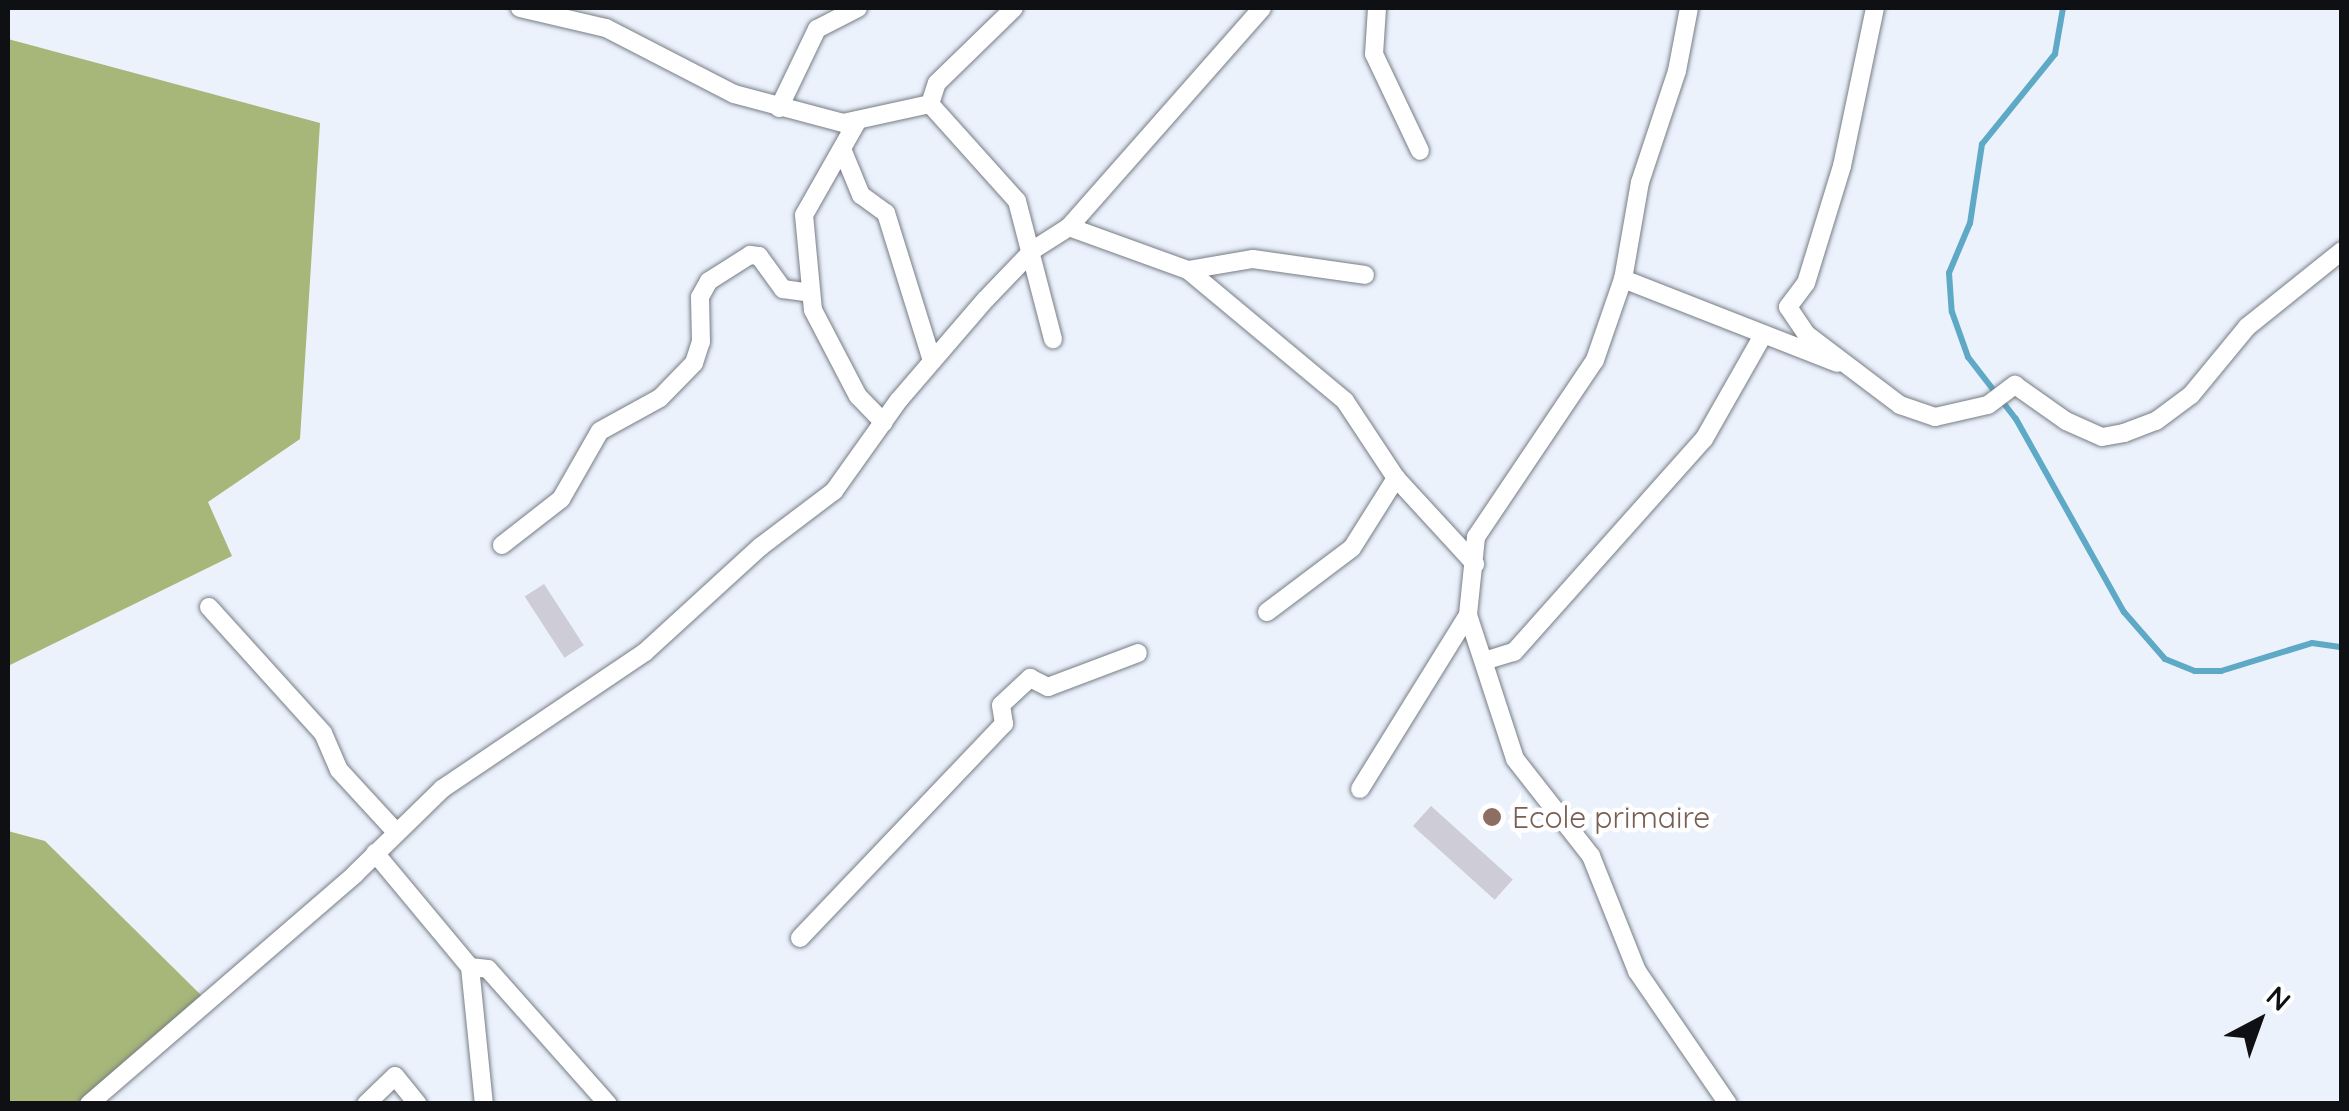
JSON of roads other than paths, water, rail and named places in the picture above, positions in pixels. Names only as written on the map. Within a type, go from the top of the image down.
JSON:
[{"type":"street","points":[[520,8],[572,14],[734,94],[843,124],[930,104]]},
{"type":"street","points":[[778,108],[817,29],[858,8]]},
{"type":"street","points":[[930,104],[937,84],[1014,8]]},
{"type":"street","points":[[90,1104],[442,789],[645,652],[760,547],[834,491],[932,361],[1034,250],[1068,227],[1262,8]]},
{"type":"street","points":[[1376,8],[1374,54],[1420,151]]},
{"type":"street","points":[[1360,790],[1468,616],[1476,537],[1595,360],[1623,279],[1640,182],[1677,72],[1689,8]]},
{"type":"street","points":[[1875,8],[1842,166],[1806,283],[1788,307],[1806,334],[1900,405],[1935,417],[1988,405],[2015,385],[2066,421],[2102,436],[2124,433],[2156,421],[2191,394],[2247,327],[2342,251]]},
{"type":"street","points":[[930,104],[1008,185],[1034,250],[1053,339]]},
{"type":"street","points":[[858,120],[804,206],[811,293],[813,310],[851,383],[884,422]]},
{"type":"street","points":[[842,149],[860,195],[886,213],[932,361]]},
{"type":"street","points":[[1068,227],[1188,270],[1345,402],[1396,478],[1474,564]]},
{"type":"street","points":[[502,545],[561,499],[600,430],[660,398],[694,363],[701,342],[700,296],[709,281],[750,255],[760,256],[782,289],[811,293]]},
{"type":"street","points":[[1188,270],[1254,260],[1365,275]]},
{"type":"street","points":[[1623,279],[1762,337],[1844,365]]},
{"type":"street","points":[[1484,661],[1514,652],[1693,453],[1762,337]]},
{"type":"street","points":[[1267,612],[1352,548],[1396,478]]},
{"type":"street","points":[[209,607],[323,733],[339,770],[396,832]]},
{"type":"street","points":[[1468,616],[1515,759],[1592,856],[1637,971],[1728,1104]]},
{"type":"street","points":[[800,938],[1004,724],[1001,705],[1030,678],[1048,687],[1138,653]]},
{"type":"street","points":[[375,852],[470,967],[484,1104]]},
{"type":"street","points":[[470,967],[488,969],[597,1100]]},
{"type":"street","points":[[366,1104],[395,1076],[418,1104]]},
{"type":"waterway","points":[[2063,8],[2055,54],[1982,144],[1970,223],[1949,273],[1952,312],[1968,357],[2016,419],[2124,612],[2165,659],[2195,671],[2221,671],[2312,643],[2342,647]]},
{"type":"place","name":"Ecole primaire","points":[[1492,817]]}]
